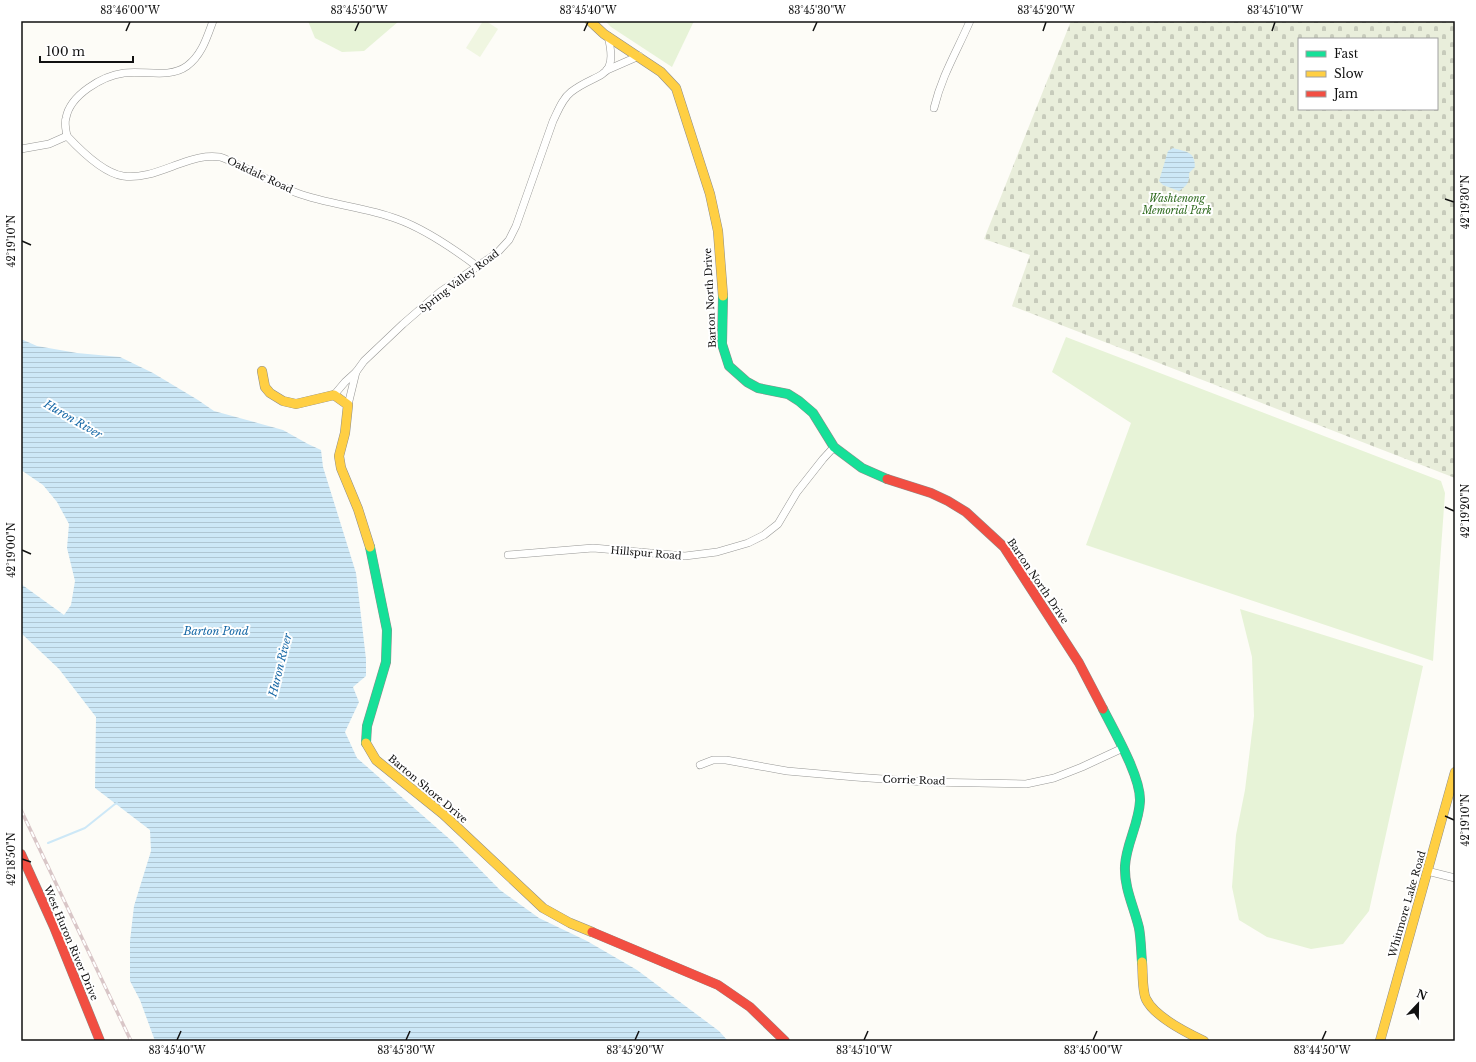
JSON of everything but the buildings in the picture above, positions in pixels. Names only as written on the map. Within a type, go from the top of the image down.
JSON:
[{"type":"street","points":[[21,150],[49,144],[67,136],[66,118],[72,103],[81,93],[112,76],[124,72],[168,73],[186,66],[196,57],[206,41],[213,21]]},
{"type":"street","name":"Barton North Drive","points":[[590,21],[608,36],[661,72],[676,88],[710,194],[718,231],[723,299],[722,344],[729,366],[742,379],[758,388],[788,394],[799,401],[813,414],[834,447],[862,468],[881,477],[931,493],[966,512],[1004,547],[1079,663],[1123,748],[1138,786],[1140,801],[1138,819],[1128,849],[1125,866],[1126,885],[1139,929],[1145,998],[1152,1009],[1185,1032],[1204,1041]]},
{"type":"street","points":[[934,108],[938,90],[970,21]]},
{"type":"street","points":[[607,70],[611,61],[611,50],[608,36]]},
{"type":"street","name":"Spring Valley Road","points":[[348,405],[356,372],[364,361],[440,292],[497,253],[510,240],[553,121],[561,104],[570,93],[607,70],[639,56]]},
{"type":"street","name":"Oakdale Road","points":[[67,136],[76,146],[95,162],[123,176],[137,176],[152,173],[208,156],[222,158],[255,172],[279,186],[300,194],[397,219],[431,236],[462,255],[478,267]]},
{"type":"street","points":[[262,371],[265,387],[270,393],[283,401],[296,404],[334,395],[356,372]]},
{"type":"street","points":[[334,395],[348,405]]},
{"type":"street","name":"Barton Shore Drive","points":[[348,405],[345,433],[339,456],[341,468],[358,509],[370,544],[387,630],[386,662],[367,726],[366,744],[376,760],[443,814],[544,908],[570,923],[718,985],[750,1007],[785,1041]]},
{"type":"street","name":"Hillspur Road","points":[[508,555],[593,548],[685,556],[717,552],[748,543],[764,535],[778,524],[797,492],[822,459],[834,447]]},
{"type":"street","name":"Corrie Road","points":[[700,765],[713,760],[726,760],[787,771],[855,777],[925,782],[1026,784],[1054,778],[1123,748]]},
{"type":"street","name":"Whitmore Lake Road","points":[[1380,1041],[1455,772]]},
{"type":"street","name":"West Huron River Drive","points":[[21,854],[54,927],[100,1041]]},
{"type":"street","points":[[1427,871],[1455,878]]},
{"type":"green space","points":[[308,21],[399,21],[364,51],[342,52],[315,38]]},
{"type":"green space","points":[[483,21],[486,21],[498,29],[480,57],[466,48]]},
{"type":"green space","points":[[605,21],[694,21],[672,67],[611,27]]},
{"type":"green space","name":"Washtenong Memorial Park","points":[[1071,21],[1455,21],[1455,478],[1012,306],[1030,255],[984,239]]},
{"type":"green space","points":[[1066,337],[1441,481],[1445,493],[1433,661],[1086,545],[1131,423],[1052,372]]},
{"type":"green space","points":[[1240,609],[1423,666],[1369,911],[1343,944],[1311,949],[1267,937],[1239,920],[1232,887],[1236,835],[1245,790],[1254,716],[1252,657]]},
{"type":"water","points":[[1173,148],[1189,153],[1195,162],[1195,167],[1189,173],[1187,183],[1179,191],[1163,185],[1159,181],[1168,151]]},
{"type":"water","name":"Barton Pond","points":[[21,339],[37,346],[77,353],[120,357],[153,373],[214,411],[283,430],[321,450],[323,467],[356,573],[366,659],[366,676],[353,687],[359,702],[345,732],[357,758],[453,842],[500,890],[539,918],[587,941],[637,970],[719,1031],[728,1041],[155,1041],[140,1000],[130,981],[130,941],[134,906],[151,851],[150,830],[95,788],[96,717],[59,669],[21,633],[21,584],[64,615],[71,605],[75,581],[67,548],[69,524],[57,502],[43,485],[21,470]]},
{"type":"waterway","points":[[48,843],[85,828],[117,803]]},
{"type":"railway","points":[[21,810],[131,1041]]},
{"type":"traffic: fast","points":[[723,296],[722,344],[729,366],[747,382],[758,388],[788,394],[799,401],[813,413],[834,447],[862,468],[887,479]]},
{"type":"traffic: fast","points":[[366,743],[367,726],[386,662],[387,630],[370,547]]},
{"type":"traffic: fast","points":[[1103,709],[1132,767],[1139,791],[1139,809],[1126,858],[1125,874],[1139,928],[1142,962]]},
{"type":"traffic: slow","points":[[590,21],[604,34],[661,72],[676,88],[710,194],[718,231],[723,296]]},
{"type":"traffic: slow","points":[[262,371],[265,387],[270,393],[283,401],[296,404],[334,395],[348,405],[345,433],[339,456],[341,468],[358,509],[370,547]]},
{"type":"traffic: slow","points":[[366,743],[376,760],[443,814],[543,908],[570,923],[592,932]]},
{"type":"traffic: slow","points":[[1380,1041],[1455,772]]},
{"type":"traffic: slow","points":[[1142,962],[1144,991],[1146,999],[1150,1005],[1163,1018],[1204,1041]]},
{"type":"traffic: jam","points":[[887,479],[931,493],[948,501],[966,512],[1004,547],[1079,663],[1103,709]]},
{"type":"traffic: jam","points":[[21,854],[54,927],[100,1041]]},
{"type":"traffic: jam","points":[[592,932],[718,985],[750,1007],[785,1041]]},
{"type":"water label","name":"Huron River","points":[[73,419]]},
{"type":"water label","name":"Huron River","points":[[280,665]]}]
